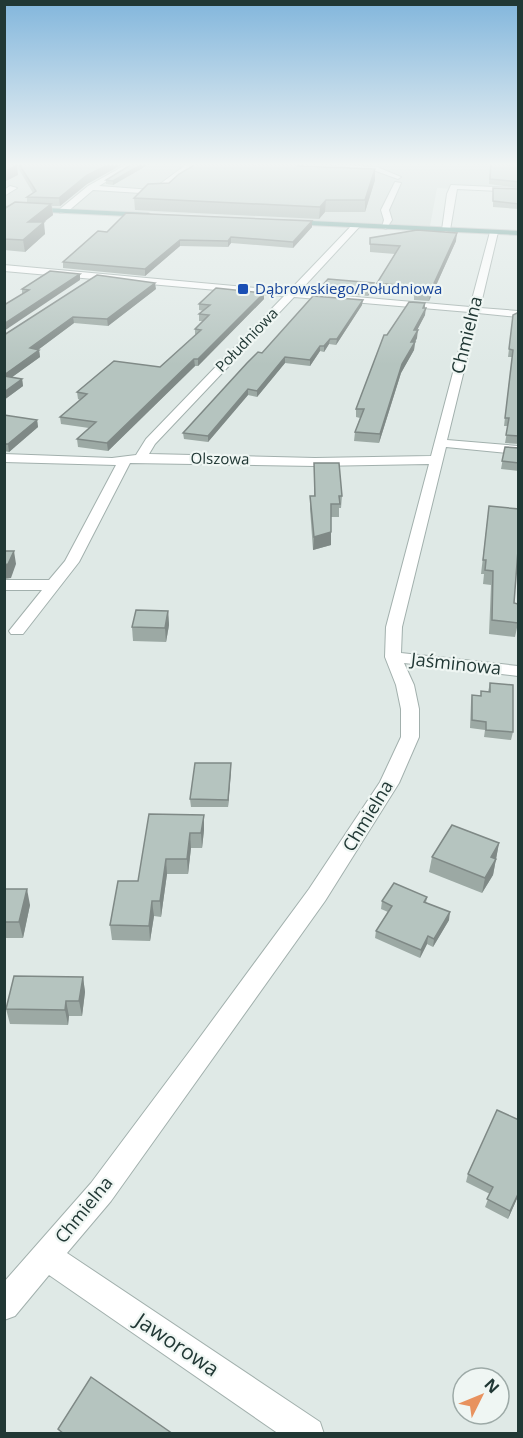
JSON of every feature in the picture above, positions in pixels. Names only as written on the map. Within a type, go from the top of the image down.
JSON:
[{"type":"main road","points":[[473,231],[519,233]]},
{"type":"street","name":"Południowa","points":[[141,458],[150,442],[351,231]]},
{"type":"street","name":"Chmielna","points":[[4,1305],[101,1192],[260,976],[356,838],[389,783],[410,737],[410,710],[405,685],[393,657],[394,627],[494,232]]},
{"type":"street","points":[[4,268],[519,314]]},
{"type":"street","points":[[81,286],[96,276]]},
{"type":"street","points":[[440,443],[519,450]]},
{"type":"street","name":"Olszowa","points":[[4,458],[315,462],[436,460]]},
{"type":"street","points":[[17,631],[72,562],[125,461]]},
{"type":"street","points":[[4,585],[54,585]]},
{"type":"street","name":"Jaśminowa","points":[[393,657],[519,670]]},
{"type":"street","name":"Jaworowa","points":[[46,1256],[308,1434]]},
{"type":"building","points":[[4,231],[33,231],[23,240],[4,239]]},
{"type":"building","points":[[98,231],[303,231],[293,242],[231,237],[228,241],[180,240],[145,269],[63,262]]},
{"type":"building","points":[[410,231],[457,233],[430,292],[415,291],[417,287],[377,283],[400,246],[370,244],[370,238]]},
{"type":"building","points":[[50,271],[80,274],[4,324],[4,305],[29,290],[22,289]]},
{"type":"building","points":[[97,275],[155,283],[107,319],[73,317],[30,348],[39,350],[4,375],[4,335]]},
{"type":"building","points":[[328,279],[374,283],[369,291],[321,287]]},
{"type":"building","points":[[216,288],[264,293],[198,359],[194,359],[107,443],[77,439],[96,422],[60,417],[87,394],[77,392],[114,361],[160,367],[201,330],[195,329],[209,315],[199,314],[210,305],[199,304]]},
{"type":"building","points":[[313,296],[363,300],[337,339],[330,339],[324,346],[320,346],[310,360],[285,357],[257,391],[248,389],[208,436],[183,433],[247,363],[258,352],[262,353]]},
{"type":"building","points":[[409,302],[425,303],[423,308],[426,308],[414,330],[418,330],[411,342],[415,342],[402,364],[380,434],[355,432],[364,409],[356,409],[384,335],[387,335]]},
{"type":"building","points":[[519,312],[519,436],[506,435],[509,418],[505,418],[513,350],[509,349],[513,315]]},
{"type":"building","points":[[4,376],[22,379],[4,392]]},
{"type":"building","points":[[4,415],[37,420],[8,444],[4,444]]},
{"type":"building","points":[[505,447],[519,448],[519,463],[502,461]]},
{"type":"building","points":[[314,463],[339,463],[342,496],[339,496],[340,504],[331,504],[331,532],[314,537],[310,496],[315,496]]},
{"type":"building","points":[[489,506],[519,509],[514,603],[518,604],[518,623],[492,620],[493,571],[485,570],[486,560],[483,560]]},
{"type":"building","points":[[4,551],[14,551],[8,564],[4,565]]},
{"type":"building","points":[[136,610],[168,611],[165,628],[132,627]]},
{"type":"building","points":[[490,683],[513,685],[513,732],[486,730],[486,722],[472,720],[472,695],[481,696],[481,691],[490,692]]},
{"type":"building","points":[[195,763],[231,763],[228,800],[190,799]]},
{"type":"building","points":[[149,814],[204,815],[201,833],[190,833],[187,859],[166,859],[160,901],[152,901],[149,926],[110,925],[118,881],[138,881]]},
{"type":"building","points":[[452,825],[499,843],[491,857],[496,859],[485,878],[432,857]]},
{"type":"building","points":[[394,883],[427,897],[424,902],[450,912],[434,939],[428,936],[421,950],[376,931],[392,906],[382,901]]},
{"type":"building","points":[[4,889],[27,889],[19,922],[4,922]]},
{"type":"building","points":[[14,976],[83,977],[79,1001],[66,1001],[65,1010],[6,1009]]},
{"type":"building","points":[[497,1110],[519,1120],[519,1192],[510,1211],[487,1199],[493,1187],[468,1174]]},
{"type":"building","points":[[91,1377],[173,1434],[64,1434],[58,1429]]},
{"type":"place","name":"Dąbrowskiego/Południowa","points":[[243,289]]}]
